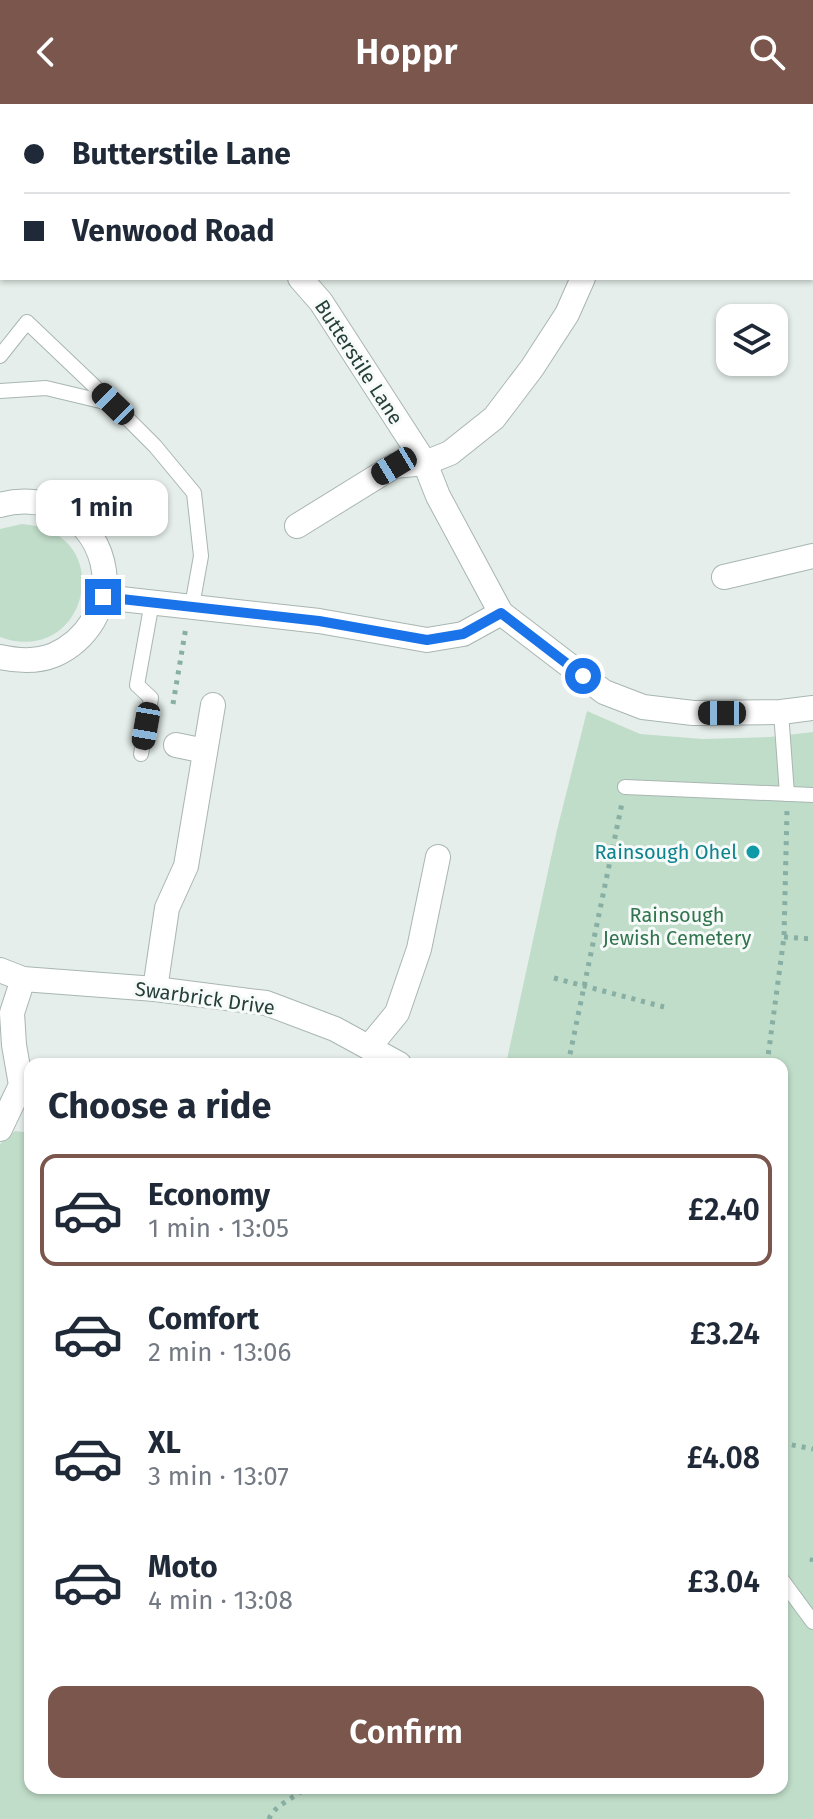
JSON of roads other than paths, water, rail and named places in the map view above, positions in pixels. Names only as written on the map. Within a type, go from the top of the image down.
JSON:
[{"type":"street","name":"Butterstile Lane","points":[[302,280],[321,302],[425,463],[438,496],[501,613],[604,692],[643,707],[693,713],[781,712],[813,708]]},
{"type":"street","points":[[297,526],[394,466],[425,463],[450,453],[494,418],[567,314],[582,280]]},
{"type":"street","points":[[0,505],[15,501],[40,501],[64,510],[84,526],[98,548],[104,572],[103,597],[93,622],[76,642],[53,655],[28,661],[1,660]]},
{"type":"street","points":[[724,577],[755,559],[813,556]]},
{"type":"street","points":[[103,597],[319,621],[427,640],[463,634],[501,613]]},
{"type":"street","points":[[155,989],[167,908],[186,866],[213,705]]},
{"type":"street","points":[[176,745],[205,751]]},
{"type":"street","points":[[369,1047],[397,1013],[419,949],[438,857]]},
{"type":"street","name":"Swarbrick Drive","points":[[0,970],[23,979],[155,989],[266,1003],[335,1029],[388,1058]]},
{"type":"street","points":[[0,1129],[21,1085],[12,1013],[23,979]]},
{"type":"lane","points":[[0,356],[27,322],[155,446],[194,493],[201,556],[192,606]]},
{"type":"lane","points":[[0,391],[46,388],[113,404]]},
{"type":"lane","points":[[141,754],[151,698],[137,685],[152,602]]},
{"type":"lane","points":[[781,712],[787,794]]},
{"type":"lane","points":[[625,787],[813,795]]},
{"type":"lane","points":[[788,1588],[813,1622]]},
{"type":"place","name":"Rainsough Ohel","points":[[753,852]]},
{"type":"park label","name":"Rainsough Jewish Cemetery","points":[[677,926]]}]
